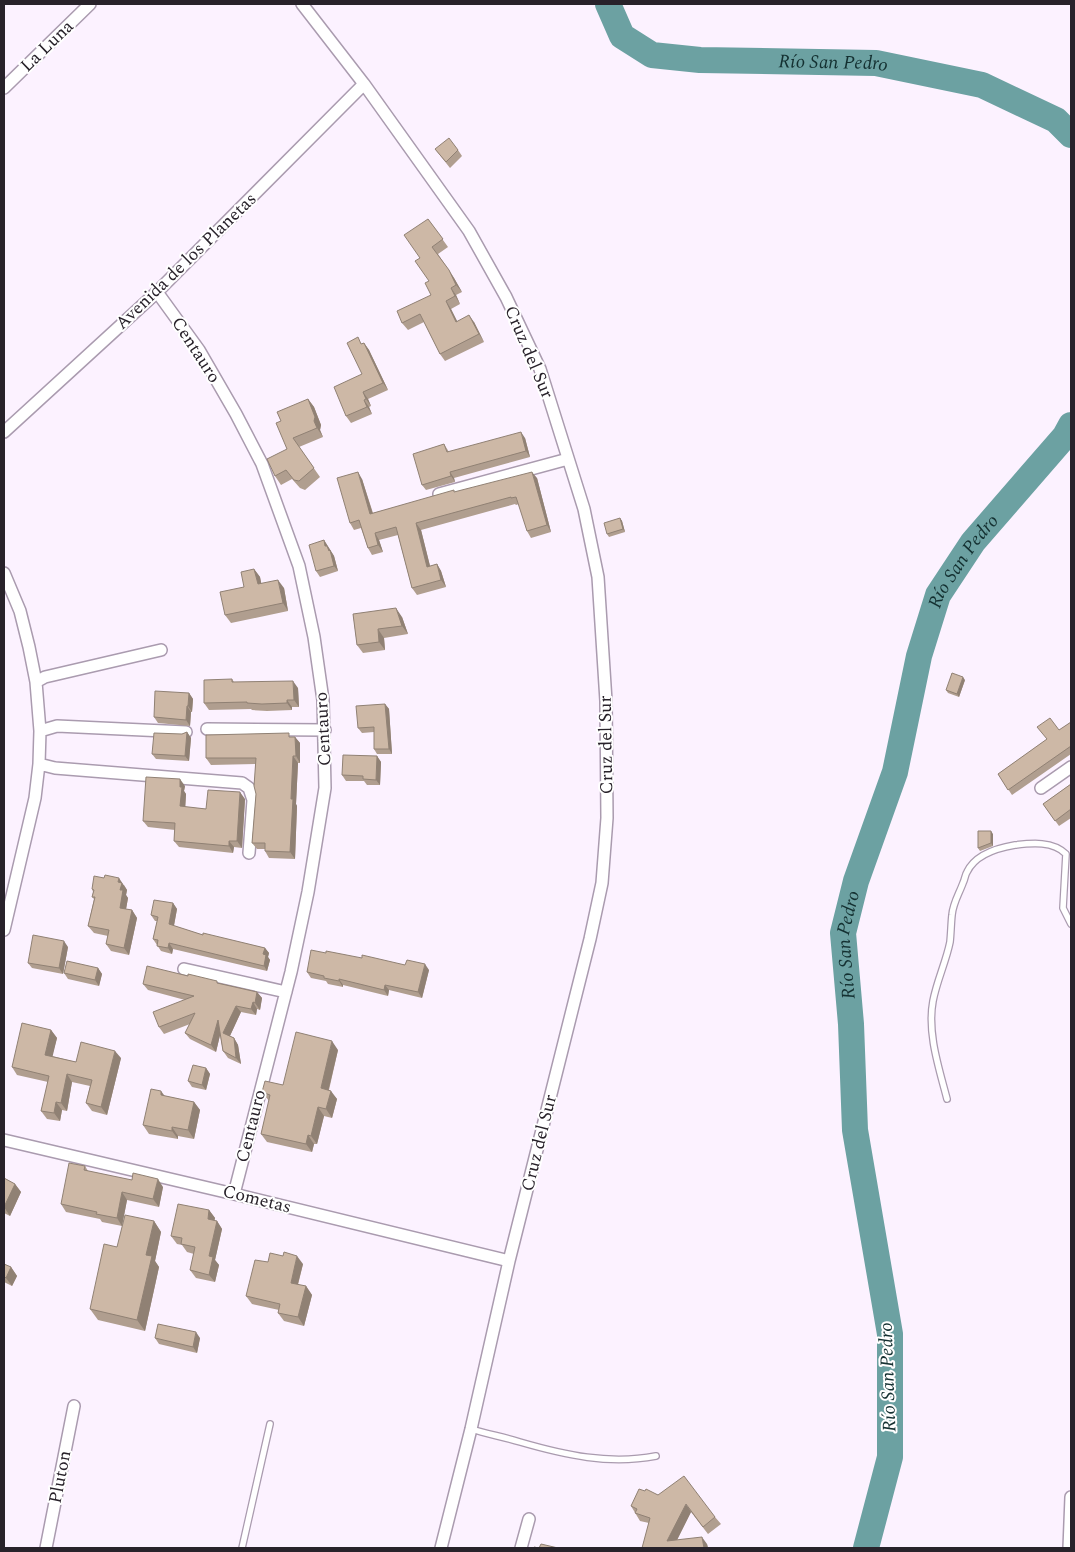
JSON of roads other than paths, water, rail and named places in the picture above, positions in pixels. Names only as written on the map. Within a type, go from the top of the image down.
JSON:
[{"type":"street","name":"La Luna","points":[[4,88],[90,4]]},
{"type":"street","name":"Cruz del Sur","points":[[302,4],[364,84],[469,231],[506,297],[540,369],[584,509],[598,577],[606,701],[606,827],[602,883],[590,939],[509,1261],[471,1429],[441,1548]]},
{"type":"street","name":"Avenida de los Planetas","points":[[4,432],[157,292],[364,84]]},
{"type":"street","name":"Centauro","points":[[157,292],[199,350],[262,464],[299,566],[314,637],[323,700],[325,788],[318,837],[286,992],[234,1194]]},
{"type":"street","points":[[430,497],[568,459]]},
{"type":"street","points":[[4,573],[20,611],[29,647],[36,682],[40,730],[35,798],[4,930]]},
{"type":"street","points":[[36,682],[45,677],[160,650]]},
{"type":"street","points":[[40,730],[57,726],[186,732]]},
{"type":"street","points":[[207,729],[325,730]]},
{"type":"street","points":[[39,764],[55,768],[242,783],[249,788],[253,800],[249,852]]},
{"type":"street","points":[[1041,788],[1071,767]]},
{"type":"street","points":[[184,969],[286,992]]},
{"type":"street","name":"Cometas","points":[[4,1140],[509,1261]]},
{"type":"street","name":"Pluton","points":[[46,1548],[74,1406]]},
{"type":"street","points":[[1069,1548],[1071,1497]]},
{"type":"street","points":[[521,1548],[529,1519]]},
{"type":"lane","points":[[947,1098],[934,1042],[933,1002],[949,946],[952,913],[956,897],[972,864],[980,856],[1016,845],[1040,843],[1062,850],[1066,854],[1064,908],[1071,924]]},
{"type":"lane","points":[[242,1548],[270,1424]]},
{"type":"lane","points":[[471,1429],[584,1458],[635,1460],[656,1456]]},
{"type":"waterway","name":"Río San Pedro","points":[[608,4],[622,36],[652,55],[700,60],[876,63],[982,85],[1056,120],[1071,135]]},
{"type":"waterway","name":"Río San Pedro","points":[[866,1548],[890,1457],[890,1334],[855,1130],[851,1024],[843,933],[856,881],[895,772],[919,656],[938,595],[973,542],[1065,436],[1071,425]]}]
